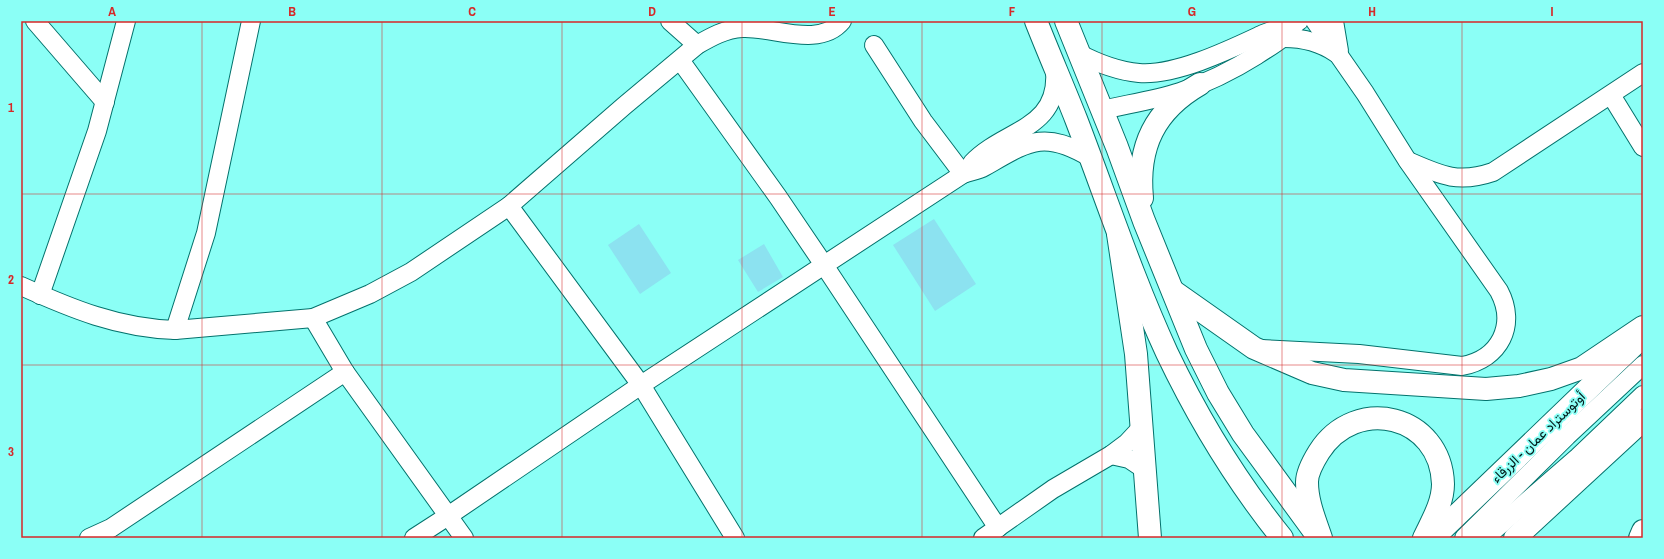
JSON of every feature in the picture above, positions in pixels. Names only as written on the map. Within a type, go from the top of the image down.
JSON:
[{"type":"main road","points":[[1036,21],[1076,119],[1118,234],[1167,352],[1197,410],[1238,477],[1282,538]]},
{"type":"main road","points":[[1066,21],[1196,349],[1218,392],[1243,434],[1320,538]]},
{"type":"main road","points":[[1144,221],[1141,169],[1151,133],[1156,123],[1169,107],[1178,98],[1200,84]]},
{"type":"main road","points":[[1076,119],[1102,110]]},
{"type":"main road","points":[[1118,234],[1136,354],[1150,538]]},
{"type":"main road","points":[[1173,291],[1254,348],[1312,373],[1344,380],[1486,389],[1525,385],[1551,379],[1582,368],[1643,327]]},
{"type":"main road","name":"أوتوستراد عمان - الزرقاء","points":[[1433,538],[1643,336]]},
{"type":"main road","points":[[1320,538],[1310,506],[1307,481],[1314,460],[1326,442],[1341,428],[1359,420],[1380,418],[1400,421],[1417,431],[1431,446],[1440,464],[1443,485],[1439,505],[1424,538]]},
{"type":"main road","points":[[1514,538],[1643,420]]},
{"type":"main road","points":[[1640,538],[1643,531]]},
{"type":"street","points":[[35,21],[105,102]]},
{"type":"street","points":[[40,294],[105,102],[126,21]]},
{"type":"street","points":[[175,330],[206,234],[251,21]]},
{"type":"street","points":[[670,21],[697,46]]},
{"type":"street","points":[[21,286],[74,309],[127,325],[159,329],[175,330],[313,318],[370,294],[411,272],[509,206],[624,106],[697,46],[719,33],[743,28],[807,35],[819,34],[829,32],[842,21]]},
{"type":"street","points":[[1254,348],[1359,354],[1462,366],[1478,362],[1492,352],[1498,346],[1506,328],[1507,318],[1503,300],[1407,160],[1340,55],[1314,21]]},
{"type":"street","points":[[1334,21],[1340,55]]},
{"type":"street","points":[[1078,53],[1124,71],[1141,73],[1157,72],[1213,57],[1271,31],[1297,22]]},
{"type":"street","points":[[1102,110],[1165,96],[1200,84],[1249,60],[1284,38],[1297,22]]},
{"type":"street","points":[[1284,38],[1296,38],[1313,41],[1340,55]]},
{"type":"street","points":[[874,45],[923,121],[965,173]]},
{"type":"street","points":[[680,60],[778,197],[998,528]]},
{"type":"street","points":[[965,173],[972,163],[981,155],[1007,137],[1030,126],[1043,115],[1054,93],[1055,69]]},
{"type":"street","points":[[1407,160],[1439,174],[1468,178],[1481,176],[1492,172],[1643,73]]},
{"type":"street","points":[[1611,95],[1643,146]]},
{"type":"street","points":[[414,538],[641,385],[965,173],[979,170],[1012,150],[1040,142],[1067,145],[1091,158]]},
{"type":"street","points":[[509,206],[641,385],[735,538]]},
{"type":"street","points":[[313,318],[345,372],[464,538]]},
{"type":"street","points":[[1464,538],[1567,436],[1643,365]]},
{"type":"street","points":[[89,538],[113,533],[345,372]]},
{"type":"street","points":[[1485,538],[1578,457],[1643,396]]},
{"type":"street","points":[[983,538],[1053,489],[1111,455],[1127,443],[1141,428]]},
{"type":"street","points":[[1111,455],[1129,459],[1144,469]]},
{"type":"building","points":[[934,219],[976,284],[935,311],[893,245]]},
{"type":"building","points":[[639,224],[671,273],[640,294],[608,245]]},
{"type":"building","points":[[764,244],[783,277],[758,292],[738,260]]}]
